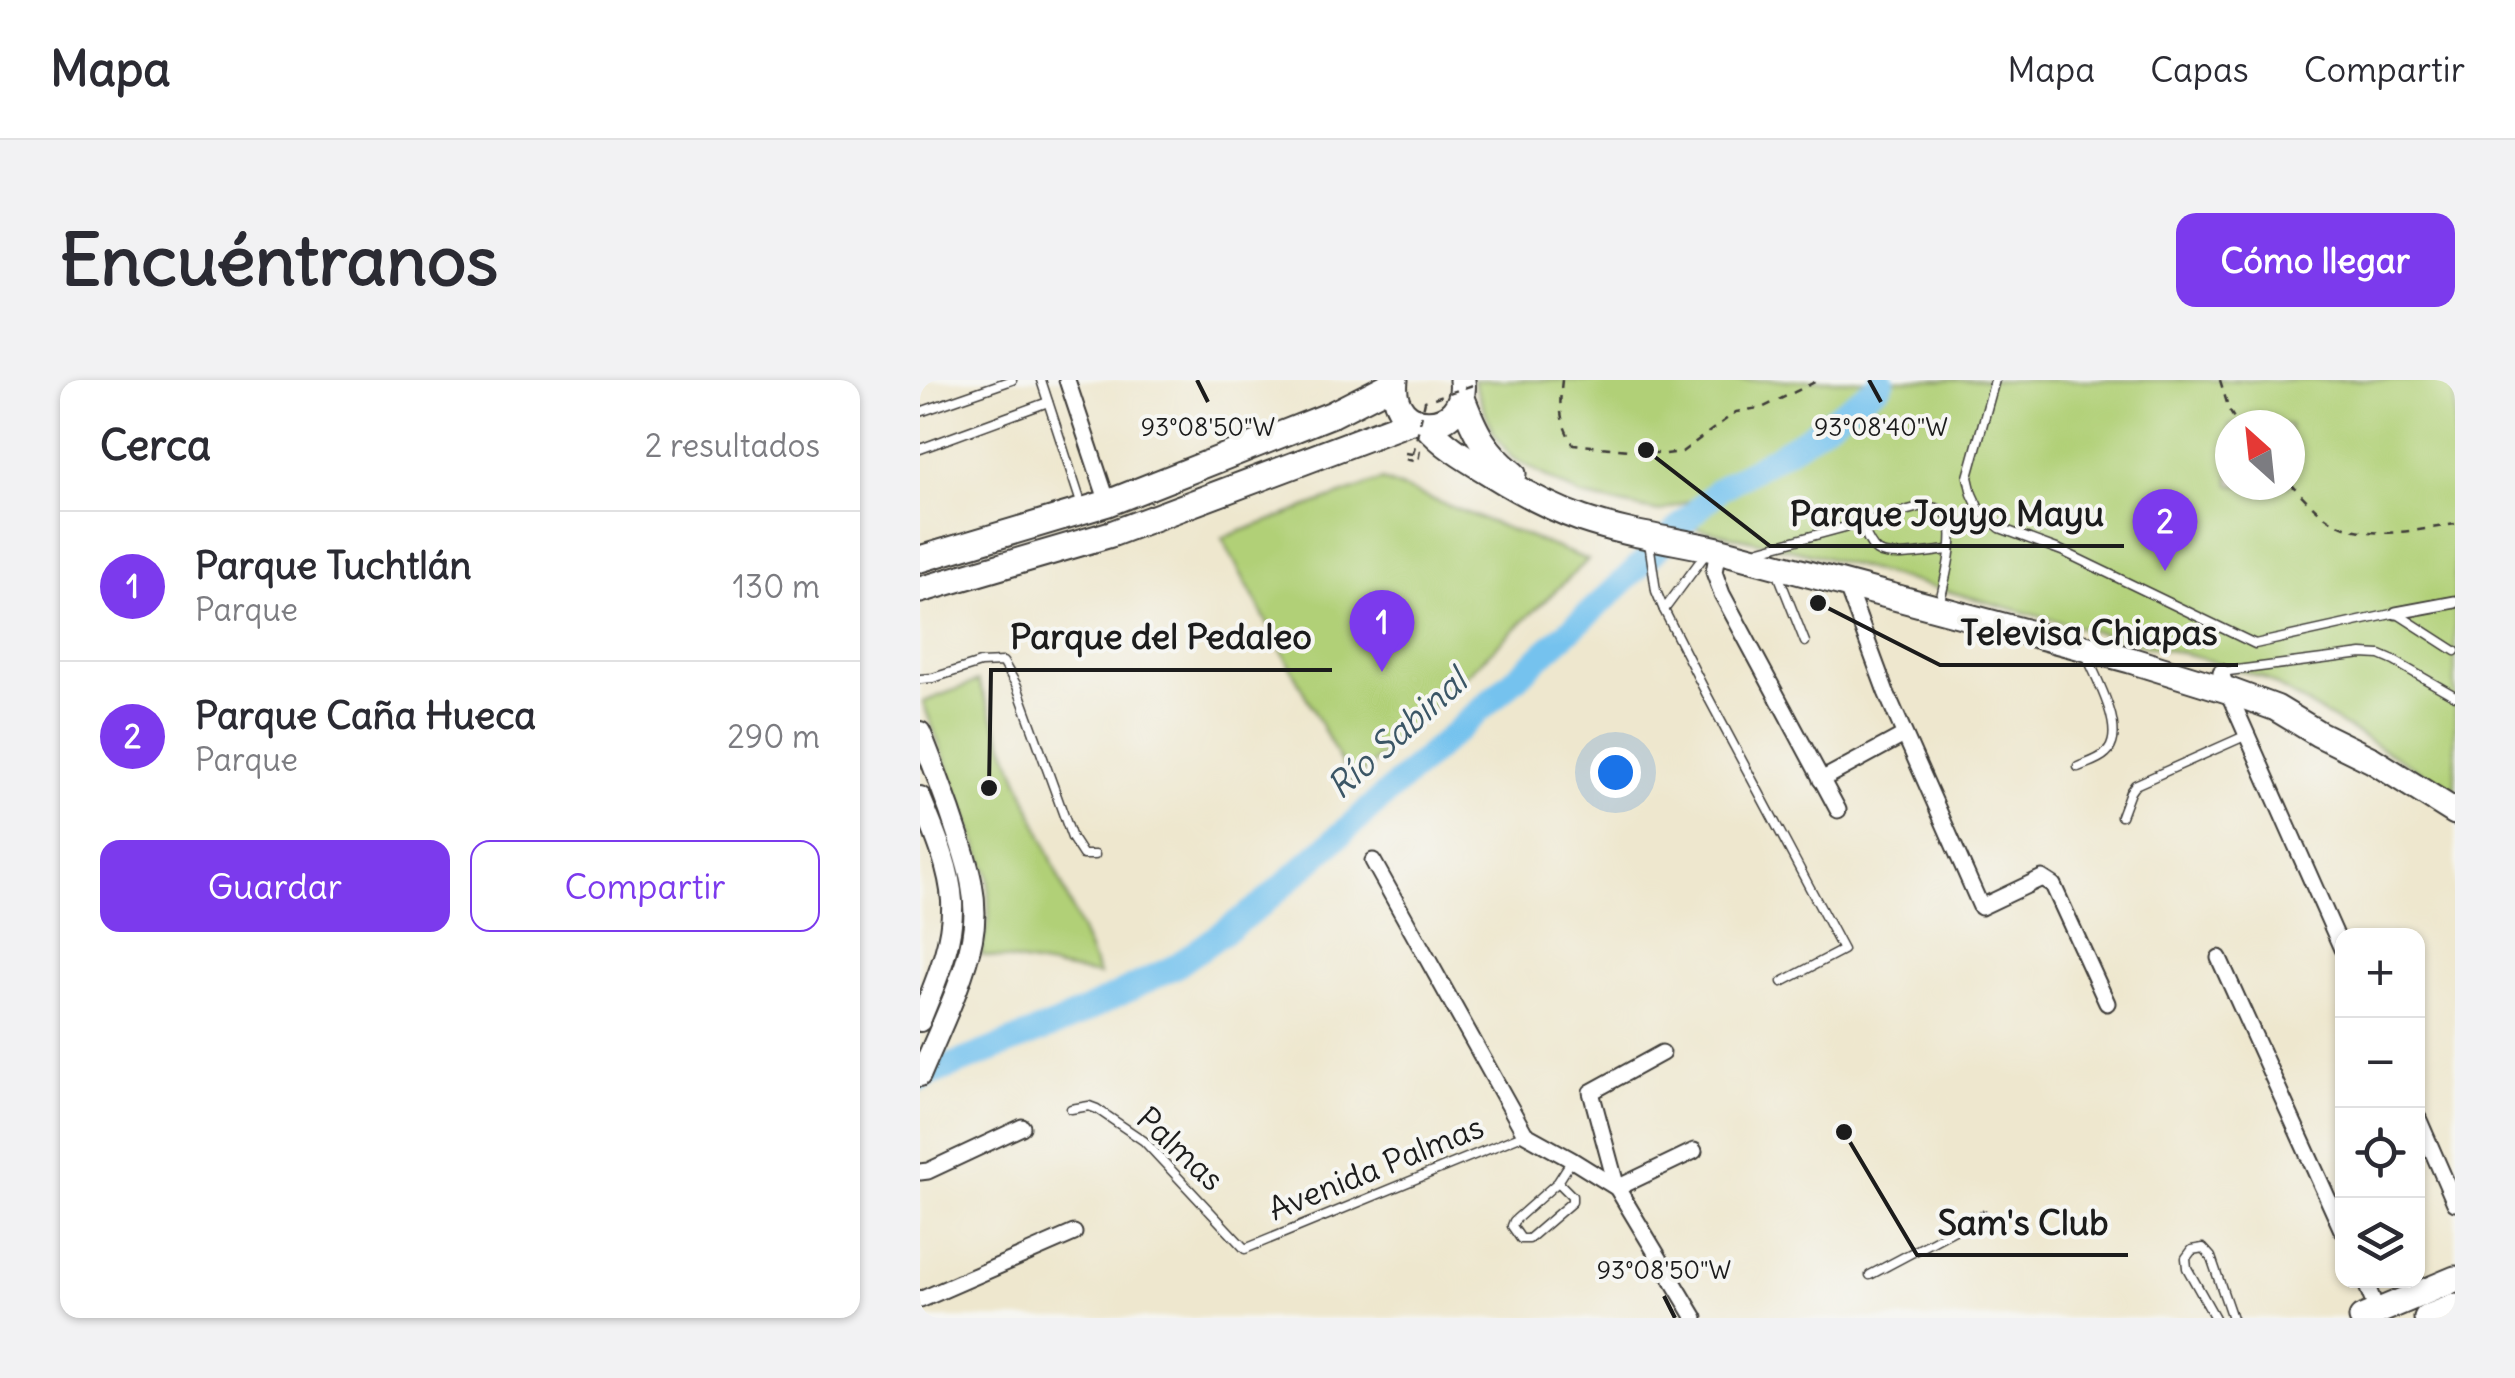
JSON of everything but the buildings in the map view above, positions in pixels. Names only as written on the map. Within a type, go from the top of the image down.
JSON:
[{"type":"main road","points":[[920,559],[1096,507],[1333,414],[1394,381],[1397,405],[1404,414],[1458,454],[1526,495],[1582,519],[1941,597],[2279,697],[2455,802]]},
{"type":"main road","points":[[920,590],[1111,534],[1419,422],[1448,418],[1467,388]]},
{"type":"main road","points":[[1467,388],[1478,439],[1510,472],[1537,489],[1654,537]]},
{"type":"main road","points":[[1767,558],[1846,584],[2224,681],[2372,760],[2455,812]]},
{"type":"main road","points":[[2370,1315],[2455,1279]]},
{"type":"main road","points":[[2428,1318],[2455,1307]]},
{"type":"street","points":[[1067,380],[1096,507]]},
{"type":"street","points":[[1701,544],[1722,594],[1838,810]]},
{"type":"street","points":[[1846,584],[1904,736],[1981,907],[2042,878],[2048,880],[2107,1004]]},
{"type":"street","points":[[2396,613],[2455,602]]},
{"type":"street","points":[[2224,681],[2335,934]]},
{"type":"street","points":[[920,732],[927,770],[968,860],[974,907],[972,938],[963,969],[927,1022]]},
{"type":"street","points":[[1821,780],[1904,736]]},
{"type":"street","points":[[920,797],[950,884],[952,905],[950,933],[927,1022],[920,1076]]},
{"type":"street","points":[[1373,861],[1525,1134],[1618,1188]]},
{"type":"street","points":[[2219,958],[2335,1215]]},
{"type":"street","points":[[1662,1053],[1592,1092],[1618,1188],[1695,1318]]},
{"type":"street","points":[[920,1172],[1022,1127]]},
{"type":"street","points":[[2425,1134],[2455,1203]]},
{"type":"street","points":[[1618,1188],[1694,1151]]},
{"type":"street","points":[[920,1300],[1074,1233]]},
{"type":"street","points":[[2366,1288],[2370,1315]]},
{"type":"lane","points":[[920,412],[1012,380]]},
{"type":"lane","points":[[1041,380],[1096,507]]},
{"type":"lane","points":[[1995,380],[1968,477],[1980,509],[2000,528],[2062,551],[2255,644],[2396,613],[2455,651]]},
{"type":"lane","points":[[920,449],[1048,402]]},
{"type":"lane","points":[[1804,642],[1767,558],[1861,523],[1922,506],[1936,507],[1947,515],[1952,528],[1941,597]]},
{"type":"lane","points":[[1861,523],[1879,553],[1950,550]]},
{"type":"lane","points":[[1654,537],[1656,591],[1664,610],[1843,950],[1782,982]]},
{"type":"lane","points":[[1664,610],[1701,544]]},
{"type":"lane","points":[[2078,767],[2105,755],[2115,732],[2084,647]]},
{"type":"lane","points":[[2224,681],[2324,660],[2380,655],[2455,696]]},
{"type":"lane","points":[[920,679],[980,663],[1002,662],[1018,686],[1072,838],[1083,855],[1095,855]]},
{"type":"lane","points":[[2121,816],[2136,785],[2247,735]]},
{"type":"lane","name":"Palmas","points":[[1070,1109],[1097,1109],[1144,1141],[1245,1249]]},
{"type":"lane","name":"Avenida Palmas","points":[[1245,1249],[1525,1134]]},
{"type":"lane","points":[[1558,1182],[1572,1196],[1572,1202],[1529,1239],[1520,1239],[1512,1226],[1514,1221],[1558,1182],[1572,1160]]},
{"type":"lane","points":[[1870,1274],[1983,1214]]},
{"type":"lane","points":[[2214,1318],[2187,1268],[2186,1258],[2192,1250],[2204,1248],[2211,1257],[2232,1318]]},
{"type":"path","points":[[1562,380],[1563,427],[1573,444],[1664,454],[1682,452],[1736,412],[1764,407],[1819,380]]},
{"type":"path","points":[[2220,380],[2228,410]]},
{"type":"path","points":[[1418,462],[1404,459],[1405,453],[1413,454],[1425,401],[1467,388]]},
{"type":"path","points":[[2305,497],[2339,525],[2366,531],[2407,532],[2455,524]]},
{"type":"green space","points":[[1473,380],[2455,380],[2455,792],[2262,677],[1816,555],[1682,525],[1716,491],[1660,512],[1581,496],[1511,457],[1493,432]]},
{"type":"green space","points":[[1382,480],[1588,560],[1352,783],[1222,538]]},
{"type":"green space","points":[[978,681],[1099,975],[981,955],[989,916],[988,875],[923,702]]},
{"type":"waterway","name":"Río Sabinal","points":[[920,1078],[1065,1021],[1176,966],[1260,906],[1606,598],[1718,490],[1799,443],[1882,380]]},
{"type":"place","name":"Parque Joyyo Mayu","points":[[1646,450]]},
{"type":"place","name":"Parque Caña Hueca","points":[[2165,571]]},
{"type":"place","name":"Televisa Chiapas","points":[[1818,603]]},
{"type":"place","name":"Parque Tuchtlán","points":[[1382,672]]},
{"type":"place","name":"Parque del Pedaleo","points":[[989,788]]},
{"type":"place","name":"Sam's Club","points":[[1844,1132]]}]
